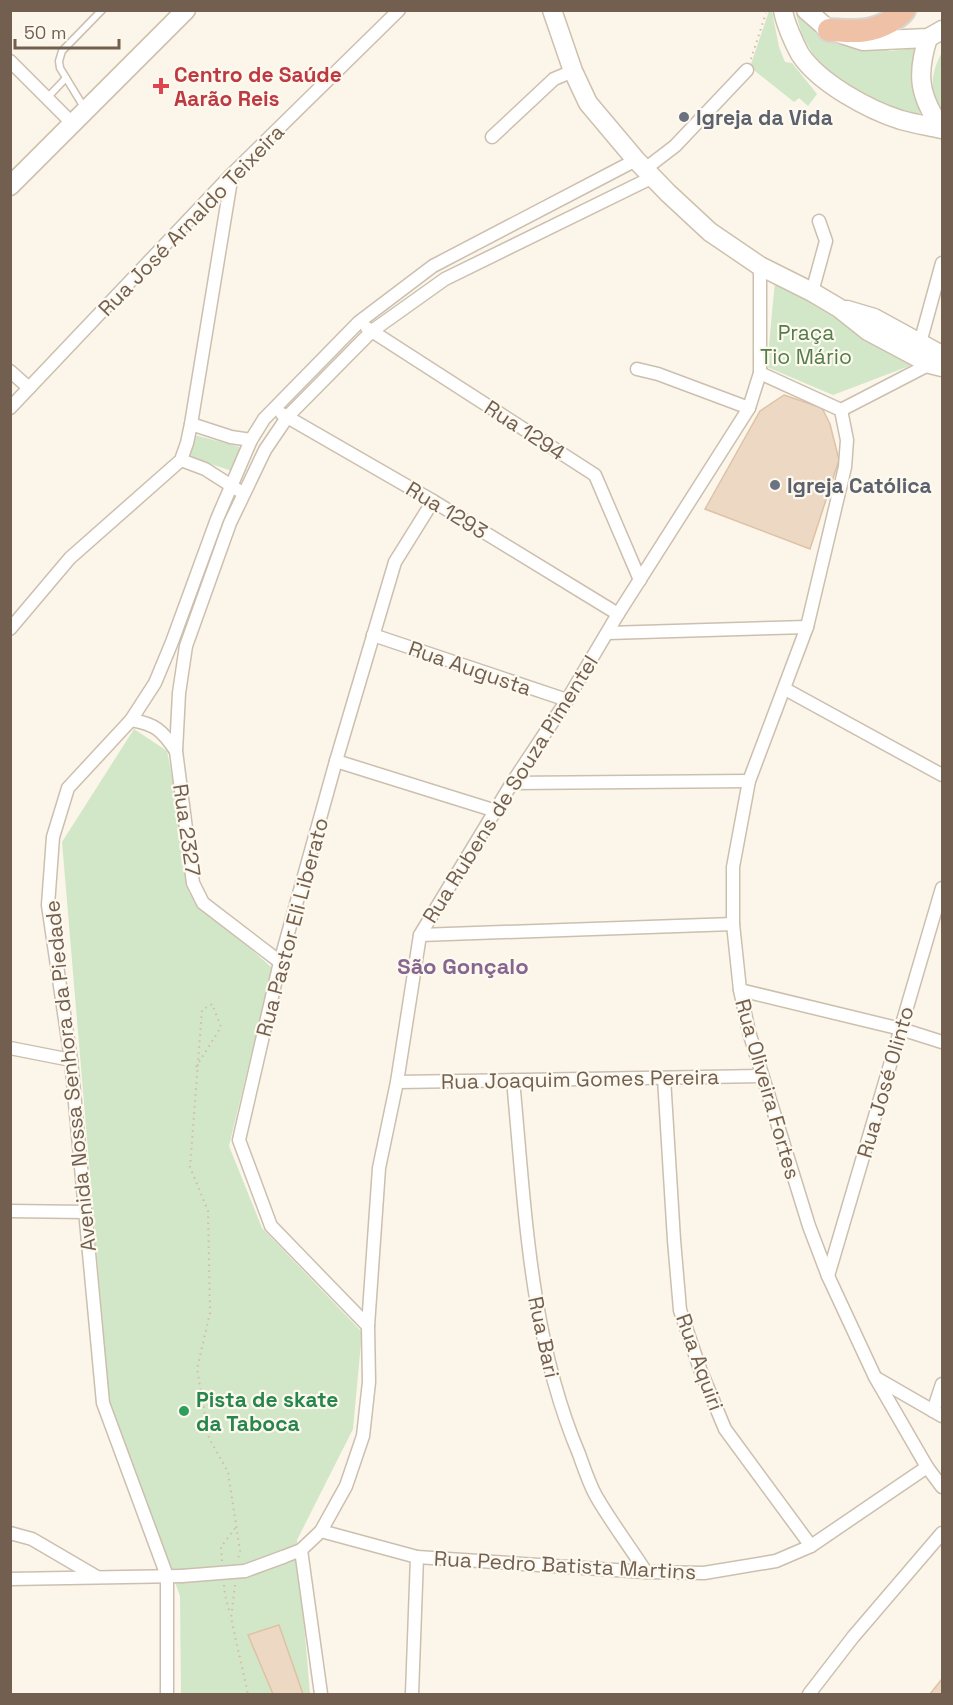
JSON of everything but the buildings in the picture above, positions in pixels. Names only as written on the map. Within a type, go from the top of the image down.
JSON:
[{"type":"highway","points":[[829,30],[861,32],[878,28],[901,15],[904,10]]},
{"type":"main road","points":[[10,186],[186,10]]},
{"type":"main road","points":[[552,10],[573,71],[588,103],[668,194],[710,232],[760,266],[840,308],[868,331],[938,360]]},
{"type":"main road","points":[[783,10],[784,18],[801,54],[824,80],[864,104],[891,116],[942,129]]},
{"type":"main road","points":[[806,10],[829,30],[863,41],[935,34]]},
{"type":"main road","points":[[935,34],[922,56],[920,76],[923,95],[930,113],[942,129]]},
{"type":"main road","points":[[840,308],[874,318],[920,343],[938,360]]},
{"type":"street","name":"Rua José Arnaldo Teixeira","points":[[10,408],[232,174],[399,10]]},
{"type":"street","points":[[10,61],[72,123]]},
{"type":"street","points":[[176,751],[179,693],[186,646],[230,523],[265,450],[288,416],[372,332],[445,279],[645,169],[675,146],[747,70]]},
{"type":"street","points":[[492,137],[554,79],[573,71]]},
{"type":"street","name":"Avenida Nossa Senhora da Piedade","points":[[167,1695],[167,1576],[103,1403],[71,1060],[48,905],[53,837],[68,788],[131,720],[155,683],[217,519],[251,440],[264,419],[359,321],[433,266],[645,169]]},
{"type":"street","points":[[10,629],[70,558],[180,460],[188,443],[232,174]]},
{"type":"street","points":[[812,292],[826,241],[819,221]]},
{"type":"street","points":[[920,343],[942,263]]},
{"type":"street","name":"Rua Rubens de Souza Pimentel","points":[[10,1579],[182,1576],[245,1571],[301,1550],[321,1531],[346,1486],[363,1436],[369,1382],[368,1326],[380,1168],[397,1082],[420,935],[512,783],[567,700],[618,614],[749,408],[760,373],[760,266]]},
{"type":"street","name":"Rua 1294","points":[[359,321],[372,332],[595,475],[640,580]]},
{"type":"street","points":[[760,373],[841,410],[938,360]]},
{"type":"street","points":[[637,369],[658,374],[749,408]]},
{"type":"street","points":[[10,371],[29,388]]},
{"type":"street","name":"Rua 1293","points":[[273,410],[288,416],[433,501],[618,614]]},
{"type":"street","name":"Rua Oliveira Fortes","points":[[841,410],[847,440],[845,467],[807,627],[749,781],[733,867],[734,924],[740,990],[762,1076],[809,1226],[828,1276],[875,1377],[927,1467],[942,1487]]},
{"type":"street","points":[[191,424],[231,437],[251,440]]},
{"type":"street","points":[[180,460],[205,469],[232,488],[244,493]]},
{"type":"street","name":"Rua Pastor Eli Liberato","points":[[368,1326],[271,1226],[238,1140],[280,962],[394,562],[433,501]]},
{"type":"street","points":[[608,633],[807,627]]},
{"type":"street","name":"Rua Augusta","points":[[373,635],[567,700]]},
{"type":"street","points":[[785,689],[942,775]]},
{"type":"street","name":"Rua 2327","points":[[131,720],[147,723],[164,734],[176,751],[193,884],[203,903],[280,962]]},
{"type":"street","points":[[164,734],[167,735],[177,730]]},
{"type":"street","points":[[336,761],[496,811]]},
{"type":"street","points":[[512,783],[749,781]]},
{"type":"street","name":"Rua José Olinto","points":[[828,1276],[942,888]]},
{"type":"street","points":[[420,935],[734,924]]},
{"type":"street","points":[[740,990],[901,1029],[942,1042]]},
{"type":"street","points":[[10,1048],[71,1060]]},
{"type":"street","name":"Rua Joaquim Gomes Pereira","points":[[397,1082],[762,1076]]},
{"type":"street","name":"Rua Aquiri","points":[[664,1078],[680,1310],[700,1369],[725,1429],[811,1546]]},
{"type":"street","name":"Rua Bari","points":[[513,1080],[532,1278],[549,1369],[569,1432],[596,1495],[646,1572]]},
{"type":"street","points":[[10,1211],[86,1212]]},
{"type":"street","points":[[875,1377],[938,1413],[942,1384]]},
{"type":"street","name":"Rua Pedro Batista Martins","points":[[321,1531],[417,1557],[646,1572],[705,1573],[776,1561],[811,1546],[927,1467]]},
{"type":"street","points":[[10,1533],[32,1539],[99,1577]]},
{"type":"street","points":[[809,1695],[853,1637],[942,1533]]},
{"type":"street","points":[[301,1550],[321,1695]]},
{"type":"street","points":[[412,1695],[417,1557]]},
{"type":"lane","points":[[86,110],[60,68],[59,61],[62,51],[102,10]]},
{"type":"lane","points":[[47,98],[66,78]]},
{"type":"path","points":[[747,70],[767,10]]},
{"type":"path","points":[[196,1067],[221,1027],[212,1004],[202,1010],[196,1067],[190,1167],[208,1211],[210,1313],[197,1369],[209,1438],[228,1472],[240,1551],[238,1562]]},
{"type":"path","points":[[235,1584],[231,1618],[248,1695]]},
{"type":"green space","points":[[769,11],[772,11],[779,47],[785,62],[792,63],[817,94],[808,106],[799,98],[794,102],[750,67]]},
{"type":"green space","points":[[796,14],[835,43],[891,51],[915,48],[920,116],[880,103],[836,81],[813,54],[802,35]]},
{"type":"green space","points":[[942,52],[942,111],[933,90],[933,75]]},
{"type":"green space","name":"Praça Tio Mário","points":[[775,281],[912,365],[833,395],[767,367]]},
{"type":"green space","points":[[187,433],[244,448],[232,471],[177,453]]},
{"type":"green space","points":[[134,729],[167,751],[189,893],[272,968],[229,1146],[262,1228],[362,1332],[353,1429],[297,1540],[310,1694],[181,1694],[180,1596],[109,1400],[62,842]]},
{"type":"place","name":"Centro de Saúde Aarão Reis","points":[[161,86]]},
{"type":"place","name":"Igreja da Vida","points":[[684,117]]},
{"type":"place","name":"Igreja Católica","points":[[775,485]]},
{"type":"place","name":"Pista de skate da Taboca","points":[[184,1411]]},
{"type":"district","name":"São Gonçalo","points":[[463,966]]}]
